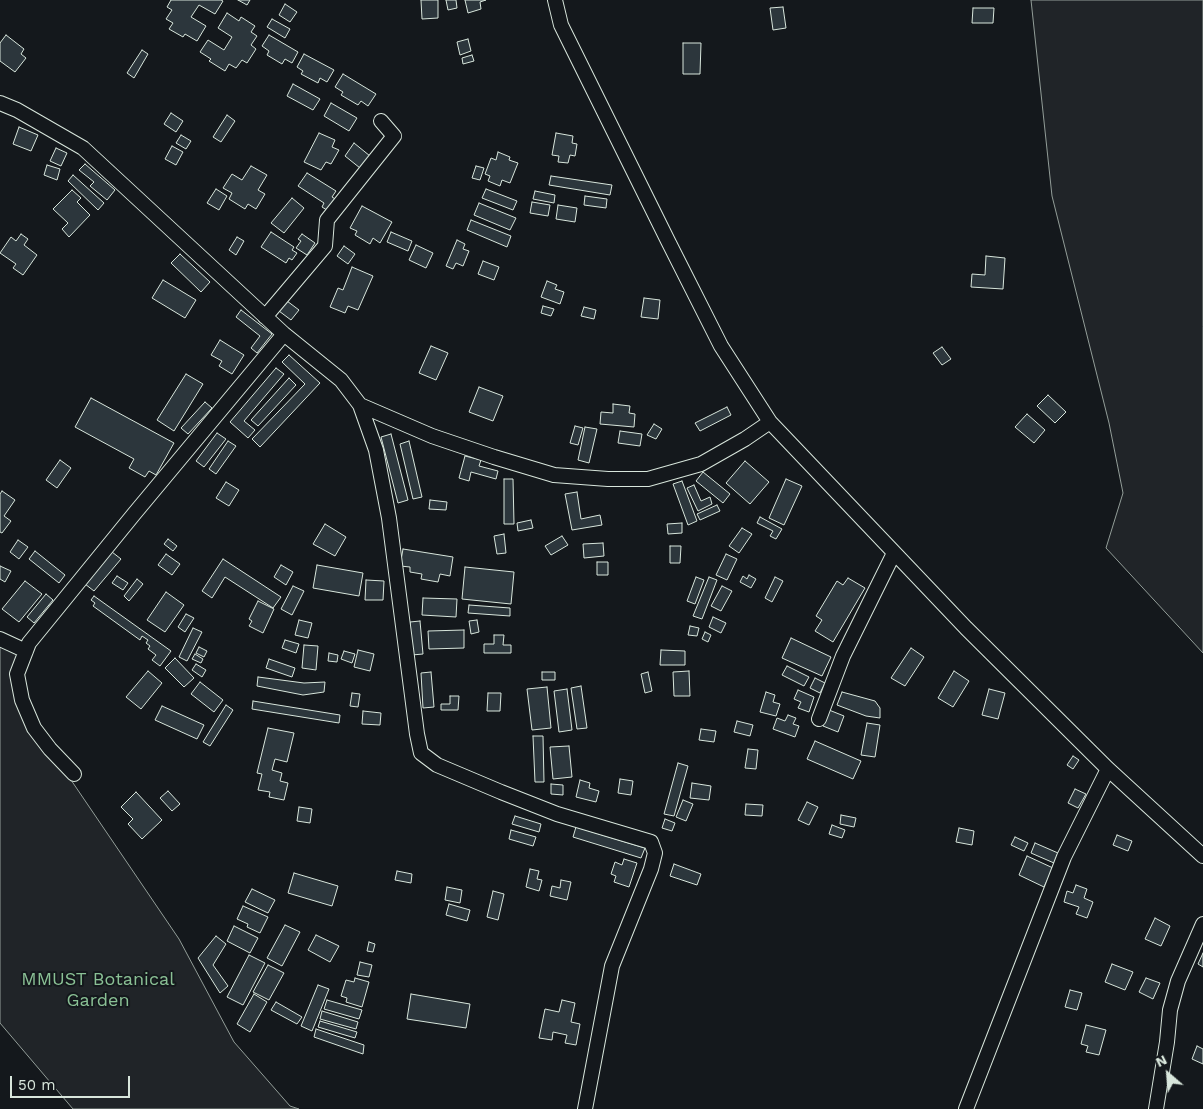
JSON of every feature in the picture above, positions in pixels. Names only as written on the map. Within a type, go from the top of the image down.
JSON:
[{"type":"street","points":[[554,0],[562,25],[721,346],[770,422],[966,628],[1108,769],[1203,856]]},
{"type":"street","points":[[0,103],[17,110],[83,148],[265,317],[341,380],[360,405],[376,450],[390,518],[421,753],[436,764],[557,814],[651,842],[655,852],[651,869],[612,966],[585,1109]]},
{"type":"street","points":[[265,317],[326,246],[327,220],[394,136],[381,121]]},
{"type":"street","points":[[74,774],[50,749],[34,728],[22,700],[17,674],[29,643],[284,334]]},
{"type":"street","points":[[360,405],[432,436],[494,457],[554,475],[608,480],[648,479],[701,464],[770,422]]},
{"type":"street","points":[[819,720],[843,656],[894,553]]},
{"type":"street","points":[[0,639],[26,651]]},
{"type":"street","points":[[966,1109],[1064,857],[1108,769]]},
{"type":"street","points":[[1156,1109],[1167,1042],[1170,1010],[1178,981],[1203,924]]},
{"type":"green space","points":[[1031,0],[1203,0],[1203,653],[1106,548],[1123,493],[1109,423],[1052,196]]},
{"type":"green space","name":"MMUST Botanical Garden","points":[[0,646],[19,654],[13,679],[71,780],[179,939],[234,1042],[290,1106],[299,1109],[73,1109],[0,1023]]},
{"type":"building","points":[[171,0],[223,1],[215,14],[199,5],[191,17],[206,26],[197,41],[185,34],[183,37],[169,29],[173,23],[166,19],[172,10],[167,7]]},
{"type":"building","points":[[238,0],[250,0],[247,5]]},
{"type":"building","points":[[421,0],[438,0],[438,18],[422,19]]},
{"type":"building","points":[[446,0],[456,0],[457,8],[448,10]]},
{"type":"building","points":[[465,0],[486,0],[480,2],[481,9],[468,13]]},
{"type":"building","points":[[285,4],[297,12],[290,22],[279,15]]},
{"type":"building","points":[[783,7],[786,28],[773,30],[770,8]]},
{"type":"building","points":[[973,8],[994,8],[993,23],[972,23]]},
{"type":"building","points":[[227,13],[239,21],[241,17],[255,26],[251,32],[257,36],[251,45],[256,49],[247,63],[242,60],[236,68],[229,64],[225,71],[209,61],[211,59],[200,52],[208,40],[224,50],[232,37],[218,28]]},
{"type":"building","points":[[272,19],[290,29],[285,38],[267,27]]},
{"type":"building","points":[[6,35],[24,49],[21,54],[26,58],[15,72],[0,61],[0,43]]},
{"type":"building","points":[[269,35],[298,52],[292,63],[285,59],[282,64],[267,55],[269,51],[262,46]]},
{"type":"building","points":[[468,39],[471,51],[460,55],[457,42]]},
{"type":"building","points":[[683,43],[701,43],[700,74],[683,74]]},
{"type":"building","points":[[142,50],[148,54],[134,78],[127,73]]},
{"type":"building","points":[[304,54],[334,70],[327,82],[320,78],[318,83],[301,74],[303,71],[297,67]]},
{"type":"building","points":[[472,55],[474,61],[463,64],[462,58]]},
{"type":"building","points":[[343,74],[376,94],[368,106],[361,101],[358,105],[341,95],[343,92],[335,87]]},
{"type":"building","points":[[293,84],[320,99],[313,110],[287,96]]},
{"type":"building","points":[[331,103],[357,118],[349,131],[324,116]]},
{"type":"building","points":[[171,113],[183,121],[176,132],[164,124]]},
{"type":"building","points":[[227,115],[235,121],[221,142],[213,137]]},
{"type":"building","points":[[19,127],[38,135],[31,151],[13,144]]},
{"type":"building","points":[[319,133],[335,140],[332,147],[339,150],[331,164],[326,162],[321,170],[304,162]]},
{"type":"building","points":[[556,133],[573,136],[572,143],[577,144],[575,156],[570,155],[568,163],[558,162],[559,156],[552,155]]},
{"type":"building","points":[[181,135],[191,141],[186,149],[176,143]]},
{"type":"building","points":[[354,143],[370,156],[360,168],[345,156]]},
{"type":"building","points":[[172,146],[183,152],[176,165],[165,159]]},
{"type":"building","points":[[56,148],[67,153],[61,166],[50,161]]},
{"type":"building","points":[[498,152],[510,157],[509,160],[518,163],[510,183],[502,180],[500,186],[488,181],[490,176],[485,174],[491,158],[496,160]]},
{"type":"building","points":[[85,164],[115,190],[107,200],[90,186],[94,182],[79,170]]},
{"type":"building","points":[[47,165],[60,169],[57,180],[44,175]]},
{"type":"building","points":[[251,166],[267,175],[258,190],[265,194],[256,209],[248,204],[245,209],[229,199],[232,193],[223,188],[232,174],[242,180]]},
{"type":"building","points":[[476,166],[484,168],[480,180],[472,178]]},
{"type":"building","points":[[307,173],[336,191],[332,197],[337,200],[330,212],[322,207],[324,203],[298,186]]},
{"type":"building","points":[[73,175],[104,203],[98,210],[68,181]]},
{"type":"building","points":[[551,176],[612,185],[610,195],[549,185]]},
{"type":"building","points":[[216,189],[227,196],[219,210],[207,203]]},
{"type":"building","points":[[486,189],[517,201],[513,210],[482,198]]},
{"type":"building","points":[[72,190],[81,198],[77,202],[90,215],[69,237],[62,229],[68,223],[53,209]]},
{"type":"building","points":[[535,191],[555,195],[554,203],[533,199]]},
{"type":"building","points":[[585,196],[607,199],[606,208],[584,205]]},
{"type":"building","points":[[292,198],[304,208],[284,233],[271,223]]},
{"type":"building","points":[[532,202],[550,205],[548,216],[530,213]]},
{"type":"building","points":[[479,203],[516,218],[510,230],[474,215]]},
{"type":"building","points":[[558,205],[577,208],[575,222],[556,219]]},
{"type":"building","points":[[362,206],[392,222],[380,243],[373,238],[370,244],[355,235],[357,231],[350,228]]},
{"type":"building","points":[[471,220],[511,236],[507,247],[467,230]]},
{"type":"building","points":[[271,232],[294,247],[292,250],[297,253],[292,260],[289,258],[286,263],[261,247]]},
{"type":"building","points":[[391,232],[412,241],[408,251],[387,242]]},
{"type":"building","points":[[21,234],[28,239],[24,245],[37,255],[23,275],[13,268],[16,264],[0,253],[11,237],[16,241]]},
{"type":"building","points":[[302,234],[315,243],[307,255],[296,248],[301,241],[298,239]]},
{"type":"building","points":[[237,237],[244,241],[236,255],[229,250]]},
{"type":"building","points":[[457,240],[465,244],[463,249],[469,251],[463,266],[456,263],[453,269],[446,266]]},
{"type":"building","points":[[416,245],[433,253],[426,268],[409,260]]},
{"type":"building","points":[[344,246],[355,254],[348,264],[337,256]]},
{"type":"building","points":[[180,254],[210,282],[201,292],[171,263]]},
{"type":"building","points":[[986,256],[1005,258],[1003,289],[971,287],[972,274],[985,275]]},
{"type":"building","points":[[483,261],[499,267],[494,280],[478,274]]},
{"type":"building","points":[[352,267],[373,276],[358,310],[348,306],[345,313],[330,307],[338,288],[343,290]]},
{"type":"building","points":[[163,280],[196,300],[185,318],[152,298]]},
{"type":"building","points":[[547,281],[557,285],[555,289],[564,292],[560,304],[541,297]]},
{"type":"building","points":[[644,298],[660,300],[658,319],[641,317]]},
{"type":"building","points":[[287,301],[299,310],[291,320],[279,311]]},
{"type":"building","points":[[543,306],[554,309],[551,316],[541,313]]},
{"type":"building","points":[[584,307],[596,310],[594,319],[581,316]]},
{"type":"building","points":[[241,310],[272,334],[257,353],[251,348],[260,336],[236,317]]},
{"type":"building","points":[[220,340],[244,355],[232,374],[219,366],[222,361],[211,355]]},
{"type":"building","points":[[431,346],[448,353],[436,380],[419,373]]},
{"type":"building","points":[[942,347],[951,359],[942,365],[933,353]]},
{"type":"building","points":[[289,355],[320,383],[260,447],[252,439],[305,384],[282,362]]},
{"type":"building","points":[[276,368],[284,374],[244,421],[255,430],[248,438],[230,422]]},
{"type":"building","points":[[186,374],[203,384],[174,431],[157,420]]},
{"type":"building","points":[[289,378],[296,385],[258,426],[251,420]]},
{"type":"building","points":[[479,387],[503,396],[493,421],[469,412]]},
{"type":"building","points":[[1048,395],[1066,412],[1055,423],[1037,406]]},
{"type":"building","points":[[91,398],[174,443],[156,475],[149,471],[145,477],[129,468],[134,459],[75,427]]},
{"type":"building","points":[[205,402],[212,408],[188,434],[181,428]]},
{"type":"building","points":[[613,404],[630,406],[629,413],[635,414],[634,427],[600,424],[601,412],[613,413]]},
{"type":"building","points":[[727,407],[731,415],[700,431],[695,423]]},
{"type":"building","points":[[1027,414],[1045,430],[1034,443],[1015,427]]},
{"type":"building","points":[[654,424],[662,429],[656,439],[647,435]]},
{"type":"building","points":[[575,426],[583,428],[578,445],[570,443]]},
{"type":"building","points":[[585,427],[597,429],[589,463],[578,460]]},
{"type":"building","points":[[620,431],[642,434],[640,446],[618,443]]},
{"type":"building","points":[[217,433],[226,439],[204,467],[196,461]]},
{"type":"building","points":[[391,434],[408,500],[398,503],[381,437]]},
{"type":"building","points":[[228,441],[236,446],[216,474],[209,469]]},
{"type":"building","points":[[409,441],[422,497],[413,499],[400,444]]},
{"type":"building","points":[[465,456],[481,460],[479,466],[498,471],[496,479],[471,472],[469,481],[459,478]]},
{"type":"building","points":[[60,460],[71,468],[57,488],[46,480]]},
{"type":"building","points":[[745,461],[769,482],[750,504],[726,483]]},
{"type":"building","points":[[703,472],[730,494],[723,503],[696,481]]},
{"type":"building","points":[[504,479],[513,479],[514,524],[504,524]]},
{"type":"building","points":[[786,479],[802,486],[784,525],[769,518]]},
{"type":"building","points":[[682,481],[697,521],[688,525],[673,484]]},
{"type":"building","points":[[226,482],[239,490],[229,506],[216,498]]},
{"type":"building","points":[[694,485],[701,501],[710,497],[712,504],[698,511],[687,488]]},
{"type":"building","points":[[2,491],[15,500],[4,516],[11,521],[2,533],[0,532],[0,494]]},
{"type":"building","points":[[577,492],[581,519],[600,515],[602,525],[572,530],[565,494]]},
{"type":"building","points":[[430,500],[447,502],[446,510],[429,509]]},
{"type":"building","points":[[717,505],[720,511],[700,520],[697,514]]},
{"type":"building","points":[[760,517],[782,529],[776,539],[770,536],[773,531],[757,523]]},
{"type":"building","points":[[531,520],[533,528],[518,531],[517,523]]},
{"type":"building","points":[[682,523],[682,533],[668,534],[667,524]]},
{"type":"building","points":[[325,524],[346,537],[335,556],[313,544]]},
{"type":"building","points":[[742,528],[752,534],[739,553],[729,546]]},
{"type":"building","points":[[504,534],[506,553],[497,554],[494,536]]},
{"type":"building","points":[[562,536],[568,545],[551,555],[545,546]]},
{"type":"building","points":[[168,539],[177,546],[173,551],[164,544]]},
{"type":"building","points":[[18,540],[28,547],[19,559],[10,552]]},
{"type":"building","points":[[603,543],[604,556],[584,558],[583,544]]},
{"type":"building","points":[[670,546],[681,546],[680,563],[670,563]]},
{"type":"building","points":[[403,549],[453,557],[450,576],[440,574],[438,582],[421,579],[422,574],[410,572],[410,567],[400,566]]},
{"type":"building","points":[[35,551],[65,575],[59,583],[29,559]]},
{"type":"building","points":[[112,552],[121,559],[94,591],[85,584]]},
{"type":"building","points":[[166,554],[180,564],[172,575],[158,565]]},
{"type":"building","points":[[726,554],[737,559],[727,580],[716,575]]},
{"type":"building","points":[[223,559],[281,597],[273,608],[225,577],[212,598],[202,591]]},
{"type":"building","points":[[597,562],[608,562],[608,575],[597,575]]},
{"type":"building","points":[[281,565],[293,572],[286,585],[274,577]]},
{"type":"building","points":[[317,565],[363,573],[359,596],[313,588]]},
{"type":"building","points":[[0,566],[11,571],[5,582],[0,579]]},
{"type":"building","points":[[465,567],[514,572],[511,604],[462,599]]},
{"type":"building","points":[[749,575],[756,579],[751,588],[740,582],[743,576],[747,579]]},
{"type":"building","points":[[117,576],[128,583],[123,590],[112,583]]},
{"type":"building","points":[[696,577],[704,580],[695,604],[687,601]]},
{"type":"building","points":[[709,577],[717,580],[702,619],[693,616]]},
{"type":"building","points":[[775,577],[783,581],[772,602],[765,598]]},
{"type":"building","points":[[848,578],[865,588],[833,642],[815,631],[822,620],[816,616],[837,581],[843,585]]},
{"type":"building","points":[[137,579],[143,584],[129,601],[124,596]]},
{"type":"building","points":[[366,580],[384,581],[383,600],[365,600]]},
{"type":"building","points":[[25,581],[42,594],[19,622],[2,609]]},
{"type":"building","points":[[293,586],[304,591],[292,615],[281,609]]},
{"type":"building","points":[[722,586],[732,591],[721,611],[711,606]]},
{"type":"building","points":[[166,592],[184,605],[165,632],[147,620]]},
{"type":"building","points":[[46,594],[53,600],[34,623],[27,617]]},
{"type":"building","points":[[94,596],[171,651],[160,666],[152,660],[156,655],[148,649],[150,646],[146,643],[148,640],[142,636],[140,640],[93,606],[95,603],[91,600]]},
{"type":"building","points":[[423,598],[457,599],[456,617],[422,615]]},
{"type":"building","points":[[258,601],[274,609],[263,633],[249,626],[252,621],[249,619]]},
{"type":"building","points":[[469,605],[510,608],[510,616],[468,613]]},
{"type":"building","points":[[186,614],[194,618],[185,632],[178,627]]},
{"type":"building","points":[[713,617],[726,623],[721,633],[709,627]]},
{"type":"building","points":[[299,620],[312,623],[308,638],[295,635]]},
{"type":"building","points":[[477,620],[479,632],[471,634],[469,621]]},
{"type":"building","points":[[420,621],[423,654],[412,655],[410,622]]},
{"type":"building","points":[[690,626],[699,628],[697,636],[688,635]]},
{"type":"building","points":[[193,628],[202,632],[187,661],[179,657]]},
{"type":"building","points":[[464,630],[464,648],[429,649],[428,631]]},
{"type":"building","points":[[705,632],[711,635],[708,642],[702,639]]},
{"type":"building","points":[[494,635],[504,635],[503,645],[511,645],[511,653],[484,653],[484,644],[494,644]]},
{"type":"building","points":[[791,638],[831,657],[822,676],[782,658]]},
{"type":"building","points":[[285,640],[299,644],[296,653],[282,648]]},
{"type":"building","points":[[304,645],[318,646],[316,670],[302,668]]},
{"type":"building","points":[[199,647],[207,651],[204,657],[196,653]]},
{"type":"building","points":[[911,648],[924,657],[905,686],[891,678]]},
{"type":"building","points":[[358,650],[374,654],[370,671],[354,667]]},
{"type":"building","points":[[661,650],[685,651],[685,665],[660,665]]},
{"type":"building","points":[[344,651],[355,654],[352,663],[341,659]]},
{"type":"building","points":[[329,653],[338,655],[337,662],[328,661]]},
{"type":"building","points":[[195,654],[203,659],[201,663],[192,659]]},
{"type":"building","points":[[175,658],[194,678],[184,687],[165,668]]},
{"type":"building","points":[[269,659],[295,668],[292,677],[266,668]]},
{"type":"building","points":[[196,664],[206,670],[202,677],[192,670]]},
{"type":"building","points":[[787,666],[809,677],[804,686],[782,675]]},
{"type":"building","points":[[148,671],[162,683],[141,709],[126,697]]},
{"type":"building","points":[[689,671],[690,696],[674,696],[673,672]]},
{"type":"building","points":[[954,671],[969,681],[953,707],[938,698]]},
{"type":"building","points":[[431,672],[434,707],[423,708],[421,673]]},
{"type":"building","points":[[542,672],[555,672],[555,680],[542,680]]},
{"type":"building","points":[[648,672],[652,691],[645,693],[641,674]]},
{"type":"building","points":[[258,677],[304,683],[325,682],[324,692],[303,695],[257,686]]},
{"type":"building","points":[[815,678],[825,683],[820,693],[810,688]]},
{"type":"building","points":[[200,682],[223,700],[214,712],[191,694]]},
{"type":"building","points":[[581,686],[587,728],[577,729],[571,688]]},
{"type":"building","points":[[547,687],[551,728],[532,730],[527,689]]},
{"type":"building","points":[[567,689],[572,730],[559,732],[554,691]]},
{"type":"building","points":[[989,689],[1005,693],[998,719],[982,715]]},
{"type":"building","points":[[798,690],[814,697],[809,712],[798,708],[801,702],[794,699]]},
{"type":"building","points":[[766,692],[775,695],[773,702],[780,704],[776,716],[760,712]]},
{"type":"building","points":[[842,692],[875,701],[880,708],[880,718],[866,716],[837,705]]},
{"type":"building","points":[[352,693],[360,694],[358,707],[350,706]]},
{"type":"building","points":[[488,693],[501,693],[500,711],[487,711]]},
{"type":"building","points":[[450,696],[459,696],[458,710],[441,710],[441,704],[450,704]]},
{"type":"building","points":[[253,701],[340,715],[339,723],[252,709]]},
{"type":"building","points":[[226,705],[233,710],[210,746],[203,742]]},
{"type":"building","points":[[162,706],[204,725],[197,739],[155,720]]},
{"type":"building","points":[[829,710],[844,716],[838,732],[823,726]]},
{"type":"building","points":[[363,711],[381,713],[380,725],[362,724]]},
{"type":"building","points":[[788,715],[796,718],[793,724],[799,726],[795,737],[773,729],[777,718],[785,721]]},
{"type":"building","points":[[737,721],[753,725],[750,736],[734,732]]},
{"type":"building","points":[[867,723],[880,725],[875,757],[861,755]]},
{"type":"building","points":[[268,728],[294,733],[287,762],[275,759],[272,770],[282,773],[280,781],[288,783],[284,800],[269,797],[270,792],[258,790],[262,774],[257,773]]},
{"type":"building","points":[[701,729],[716,731],[714,742],[699,740]]},
{"type":"building","points":[[533,736],[543,736],[544,782],[535,782]]},
{"type":"building","points":[[815,741],[861,761],[853,779],[807,759]]},
{"type":"building","points":[[569,746],[572,777],[553,779],[550,747]]},
{"type":"building","points":[[748,749],[758,750],[756,769],[745,768]]},
{"type":"building","points":[[1073,756],[1079,760],[1073,769],[1067,765]]},
{"type":"building","points":[[678,763],[688,766],[674,816],[664,814]]},
{"type":"building","points":[[620,779],[633,781],[631,795],[618,793]]},
{"type":"building","points":[[580,780],[590,783],[589,788],[599,791],[596,802],[576,797]]},
{"type":"building","points":[[692,783],[711,786],[709,800],[690,798]]},
{"type":"building","points":[[551,784],[563,785],[563,795],[551,794]]},
{"type":"building","points":[[1075,789],[1086,794],[1078,808],[1068,803]]},
{"type":"building","points":[[168,791],[180,804],[172,811],[160,798]]},
{"type":"building","points":[[136,792],[162,820],[142,839],[128,824],[133,819],[121,807]]},
{"type":"building","points":[[683,800],[693,804],[686,821],[676,817]]},
{"type":"building","points":[[807,802],[818,807],[809,825],[798,820]]},
{"type":"building","points":[[746,804],[763,805],[762,816],[745,815]]},
{"type":"building","points":[[299,807],[312,809],[310,823],[297,821]]},
{"type":"building","points":[[841,815],[856,818],[854,827],[840,824]]},
{"type":"building","points":[[515,816],[541,824],[539,832],[512,824]]},
{"type":"building","points":[[665,819],[675,823],[672,831],[662,828]]},
{"type":"building","points":[[832,825],[845,830],[842,838],[829,834]]},
{"type":"building","points":[[576,827],[645,848],[641,858],[573,837]]},
{"type":"building","points":[[959,828],[974,831],[972,845],[956,842]]},
{"type":"building","points":[[511,830],[536,837],[533,846],[509,839]]},
{"type":"building","points":[[1117,835],[1132,841],[1128,851],[1113,845]]},
{"type":"building","points":[[1015,837],[1028,843],[1024,851],[1011,845]]},
{"type":"building","points":[[1035,843],[1058,853],[1054,863],[1031,853]]},
{"type":"building","points":[[1027,856],[1053,868],[1044,887],[1019,875]]},
{"type":"building","points":[[624,859],[637,863],[629,887],[614,882],[616,876],[611,874],[615,862],[622,865]]},
{"type":"building","points":[[674,864],[701,874],[697,885],[670,876]]},
{"type":"building","points":[[530,869],[539,871],[537,879],[542,880],[539,891],[526,887]]},
{"type":"building","points":[[397,871],[412,874],[411,883],[395,880]]},
{"type":"building","points":[[294,873],[338,886],[332,906],[288,893]]},
{"type":"building","points":[[561,880],[571,882],[567,900],[550,896],[552,886],[560,888]]},
{"type":"building","points":[[1076,885],[1087,889],[1084,898],[1093,902],[1087,918],[1076,914],[1079,907],[1064,902],[1067,891],[1073,893]]},
{"type":"building","points":[[447,887],[462,890],[460,903],[445,900]]},
{"type":"building","points":[[252,889],[275,900],[268,913],[245,902]]},
{"type":"building","points":[[493,891],[504,894],[498,920],[487,917]]},
{"type":"building","points":[[449,904],[470,910],[467,921],[446,915]]},
{"type":"building","points":[[243,906],[268,917],[260,933],[247,927],[248,924],[237,919]]},
{"type":"building","points":[[1155,918],[1170,926],[1161,946],[1145,939]]},
{"type":"building","points":[[285,925],[300,932],[282,966],[267,958]]},
{"type":"building","points":[[234,926],[258,938],[250,953],[227,941]]},
{"type":"building","points":[[316,935],[339,946],[330,962],[308,950]]},
{"type":"building","points":[[216,936],[226,944],[213,965],[228,986],[220,993],[198,958]]},
{"type":"building","points":[[369,942],[375,944],[373,952],[367,951]]},
{"type":"building","points":[[1203,953],[1203,967],[1198,964]]},
{"type":"building","points":[[249,955],[265,963],[243,1005],[227,997]]},
{"type":"building","points":[[360,962],[372,965],[369,977],[357,975]]},
{"type":"building","points":[[1112,964],[1133,972],[1125,990],[1105,982]]},
{"type":"building","points":[[268,965],[284,973],[269,1000],[253,992]]},
{"type":"building","points":[[355,978],[369,982],[362,1007],[346,1002],[347,998],[341,996],[346,980],[354,982]]},
{"type":"building","points":[[1146,978],[1160,983],[1153,999],[1139,992]]},
{"type":"building","points":[[318,985],[329,989],[312,1031],[301,1026]]},
{"type":"building","points":[[1070,990],[1082,993],[1077,1010],[1065,1007]]},
{"type":"building","points":[[254,994],[267,1002],[250,1032],[237,1024]]},
{"type":"building","points":[[411,994],[470,1004],[466,1028],[407,1019]]},
{"type":"building","points":[[327,1000],[362,1010],[359,1019],[324,1009]]},
{"type":"building","points":[[562,1000],[575,1003],[571,1022],[580,1024],[576,1045],[565,1043],[567,1035],[553,1032],[552,1040],[539,1038],[545,1009],[559,1012]]},
{"type":"building","points":[[276,1002],[302,1017],[297,1024],[271,1010]]},
{"type":"building","points":[[322,1011],[358,1022],[356,1029],[320,1019]]},
{"type":"building","points":[[320,1021],[357,1032],[355,1038],[318,1027]]},
{"type":"building","points":[[1086,1025],[1106,1030],[1099,1055],[1086,1052],[1088,1046],[1081,1044]]},
{"type":"building","points":[[316,1029],[364,1045],[363,1054],[314,1037]]},
{"type":"building","points":[[1197,1046],[1203,1049],[1203,1064],[1192,1059]]}]
